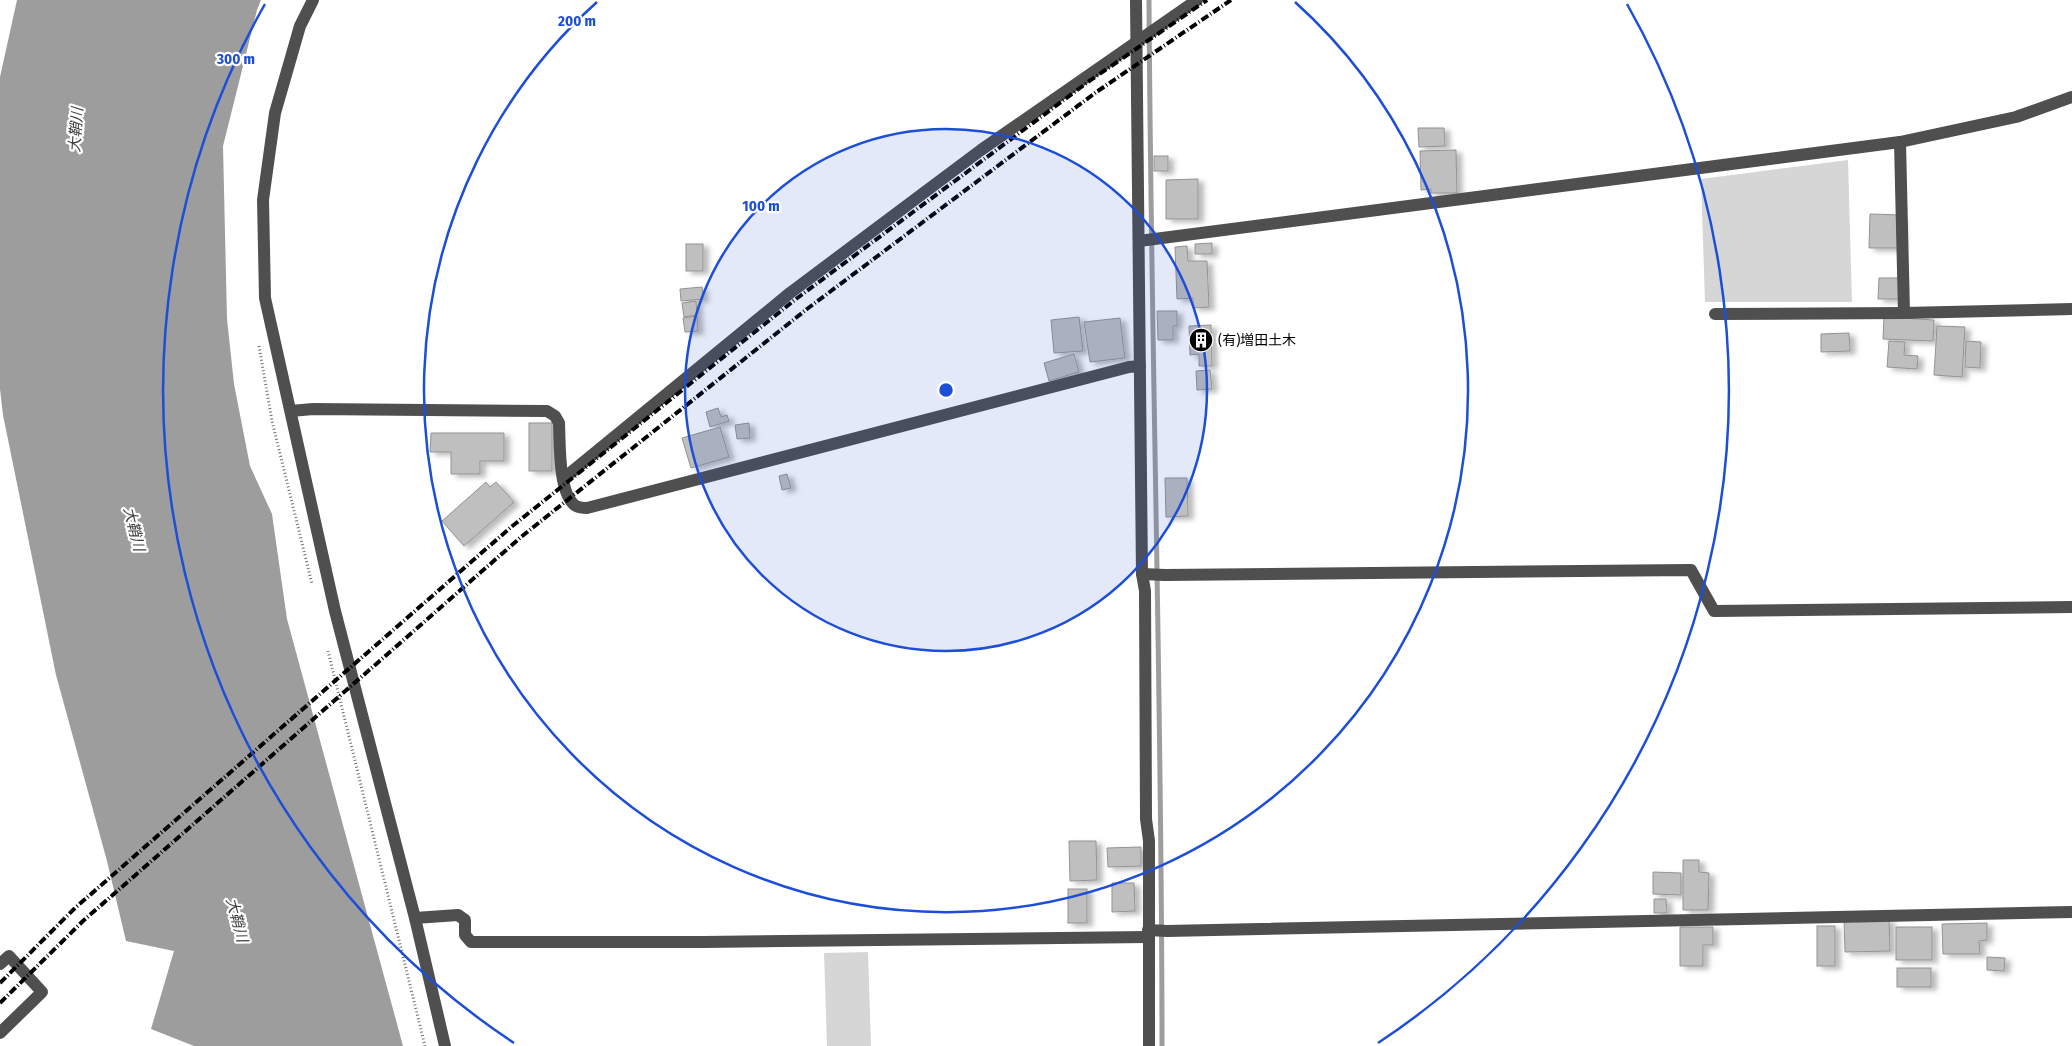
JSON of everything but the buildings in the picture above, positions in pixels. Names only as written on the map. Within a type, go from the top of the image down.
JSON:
[{"type":"street","points":[[313,0],[300,26],[275,112],[263,200],[265,298],[335,611],[415,918],[445,1046]]},
{"type":"street","points":[[1136,0],[1139,39],[1140,366],[1145,574],[1146,809],[1149,840],[1149,1046]]},
{"type":"street","points":[[563,479],[790,293],[981,150],[1197,0]]},
{"type":"street","points":[[1141,241],[1900,142],[2016,117],[2072,97]]},
{"type":"street","points":[[1900,142],[1904,313]]},
{"type":"street","points":[[1715,314],[1904,313],[2072,309]]},
{"type":"street","points":[[291,411],[313,409],[547,411],[555,416],[559,423],[566,495],[576,506],[587,508],[1119,369],[1140,366]]},
{"type":"street","points":[[1145,574],[1691,570],[1714,611],[2072,606]]},
{"type":"street","points":[[415,918],[458,915],[465,920],[465,935],[471,942],[714,942],[2072,912]]},
{"type":"street","points":[[0,964],[9,956],[42,992],[0,1032]]},
{"type":"shaded area","points":[[1848,160],[1852,302],[1705,302],[1701,179]]},
{"type":"shaded area","points":[[868,952],[871,1046],[827,1046],[824,953]]},
{"type":"water","name":"大鞘川","points":[[17,0],[261,0],[223,146],[227,319],[234,384],[250,466],[272,514],[287,619],[403,1046],[194,1046],[151,1029],[174,951],[126,941],[107,861],[56,675],[3,415],[0,389],[0,77]]},
{"type":"waterway","points":[[1149,0],[1162,915],[1162,1046]]},
{"type":"railway","points":[[0,983],[75,908],[510,528],[796,299],[1088,82],[1207,0]]},
{"type":"railway","points":[[0,1003],[83,921],[521,537],[807,309],[1095,93],[1231,0]]},
{"type":"place","name":"(有)増田土木","points":[[1201,340]]}]
